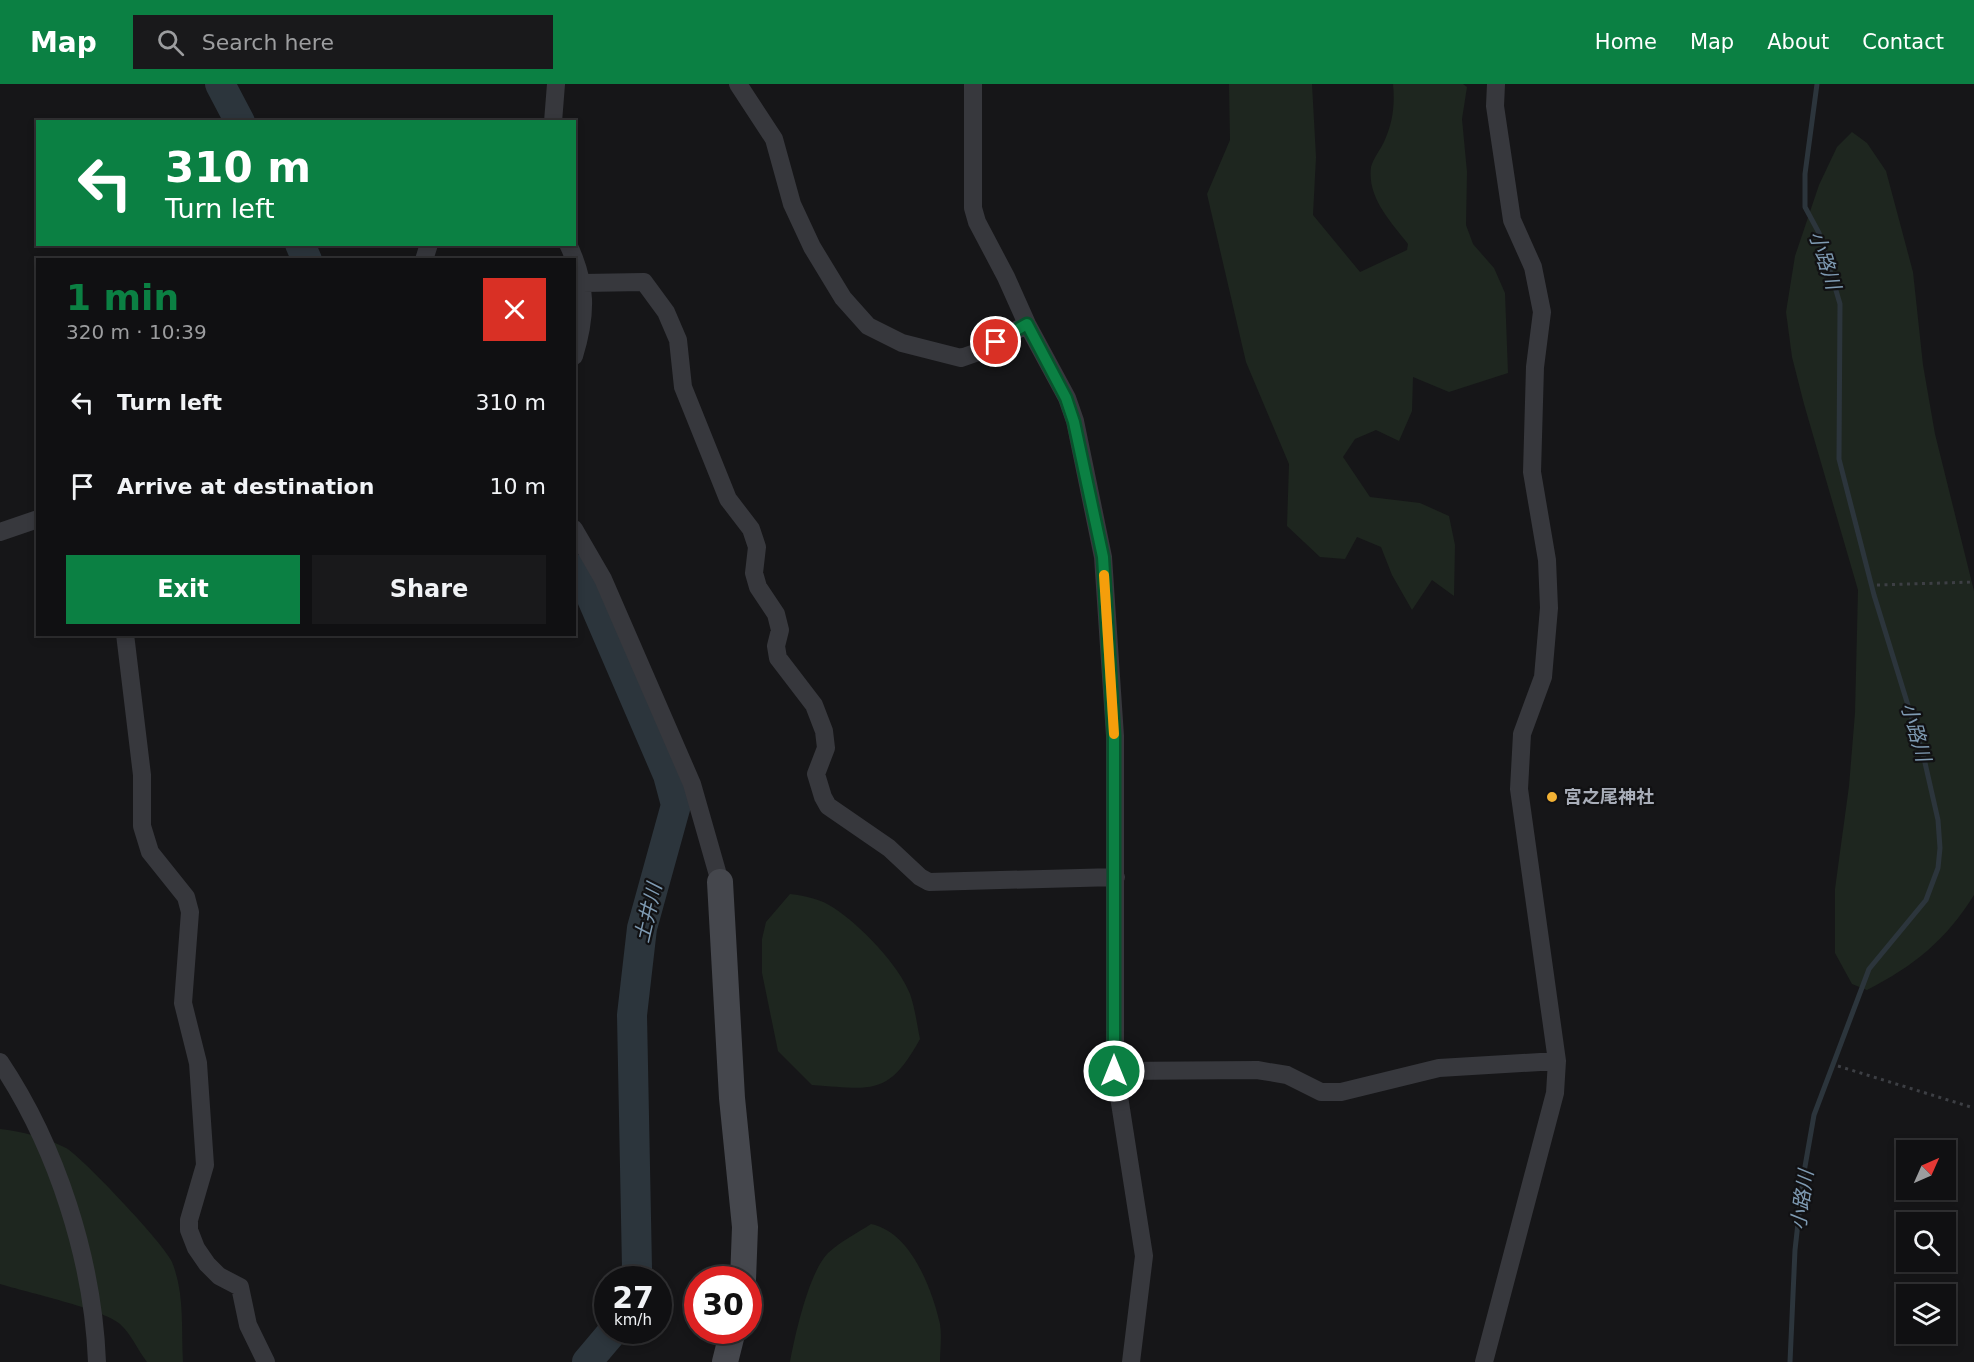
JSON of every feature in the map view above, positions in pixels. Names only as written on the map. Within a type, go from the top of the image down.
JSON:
[{"type":"street","points":[[553,120],[556,84]]},
{"type":"street","points":[[738,84],[774,139],[792,204],[812,248],[843,298],[868,326],[902,343],[961,358],[981,351],[1027,324]]},
{"type":"street","points":[[973,84],[973,208],[977,222],[1072,414],[1103,557],[1114,736],[1116,877],[1114,1071],[1144,1256],[1131,1362]]},
{"type":"street","points":[[1484,1362],[1555,1093],[1557,1060],[1519,789],[1522,734],[1543,677],[1549,608],[1547,560],[1532,472],[1535,367],[1542,312],[1533,267],[1512,220],[1495,106],[1496,84]]},
{"type":"street","points":[[576,265],[583,283],[583,327],[576,350]]},
{"type":"street","points":[[583,283],[644,282],[666,312],[678,340],[682,387],[728,499],[751,529],[757,547],[754,573],[758,587],[776,614],[780,630],[776,646],[778,658],[814,705],[824,731],[826,748],[816,774],[818,788],[828,806],[889,848],[920,877],[929,882],[1116,877]]},
{"type":"street","points":[[0,532],[36,520]]},
{"type":"street","points":[[576,532],[603,579],[692,784],[720,882],[732,1098],[745,1227],[745,1266]]},
{"type":"street","points":[[125,636],[142,775],[142,826],[150,852],[186,897],[190,912],[183,1002],[198,1063],[205,1165],[189,1220],[189,1230],[195,1248],[207,1264],[219,1276],[240,1287],[248,1325],[266,1362]]},
{"type":"street","points":[[1114,1071],[1257,1070],[1287,1075],[1322,1092],[1341,1092],[1439,1068],[1557,1060]]},
{"type":"street","points":[[0,1062],[54,1165],[69,1210],[96,1326],[97,1362]]},
{"type":"street","points":[[725,1362],[730,1344]]},
{"type":"path","points":[[1877,585],[1974,582]]},
{"type":"path","points":[[1838,1066],[1974,1108]]},
{"type":"shaded area","points":[[1229,84],[1312,84],[1316,157],[1313,215],[1360,272],[1407,250],[1408,244],[1376,199],[1371,178],[1372,164],[1384,142],[1391,120],[1393,84],[1463,84],[1467,87],[1462,119],[1467,172],[1466,225],[1473,244],[1494,268],[1505,293],[1508,373],[1449,392],[1413,377],[1412,411],[1399,441],[1376,430],[1355,439],[1343,457],[1370,497],[1420,503],[1449,516],[1455,545],[1454,596],[1432,580],[1412,610],[1392,575],[1381,547],[1357,537],[1345,559],[1320,557],[1287,526],[1289,464],[1246,362],[1207,194],[1230,140]]},
{"type":"shaded area","points":[[1852,132],[1867,143],[1886,171],[1913,272],[1923,365],[1935,434],[1974,591],[1974,895],[1952,925],[1928,950],[1900,971],[1867,990],[1852,984],[1835,953],[1835,889],[1849,786],[1855,713],[1858,590],[1804,404],[1792,357],[1786,312],[1795,256],[1819,185],[1837,147]]},
{"type":"shaded area","points":[[790,894],[819,900],[844,915],[878,946],[905,983],[912,999],[920,1039],[909,1058],[888,1080],[876,1085],[850,1088],[812,1085],[778,1051],[762,973],[762,939],[766,922]]},
{"type":"shaded area","points":[[0,1129],[34,1135],[66,1148],[105,1184],[166,1253],[172,1262],[179,1286],[183,1362],[147,1362],[124,1328],[111,1318],[0,1284]]},
{"type":"shaded area","points":[[871,1224],[885,1229],[898,1238],[918,1264],[940,1324],[940,1362],[790,1362],[804,1304],[821,1262],[843,1241]]},
{"type":"waterway","name":"土井川","points":[[220,84],[239,120]]},
{"type":"waterway","name":"小路川","points":[[1790,1362],[1795,1250],[1803,1178],[1814,1115],[1869,969],[1926,900],[1938,868],[1940,848],[1938,820],[1923,754],[1874,595],[1839,459],[1840,304],[1819,233],[1805,207],[1805,174],[1817,84]]},
{"type":"waterway","name":"土井川","points":[[301,246],[306,258]]},
{"type":"waterway","name":"土井川","points":[[576,572],[587,587],[668,775],[676,805],[642,928],[632,1015],[637,1266]]},
{"type":"waterway","name":"土井川","points":[[587,1362],[602,1344]]},
{"type":"slow traffic","points":[[1104,575],[1114,734]]},
{"type":"place","name":"宮之尾神社","points":[[1552,797]]},
{"type":"route","points":[[996,342],[1027,324],[1066,398],[1074,422],[1103,557],[1114,736],[1116,877],[1114,1071]]}]
